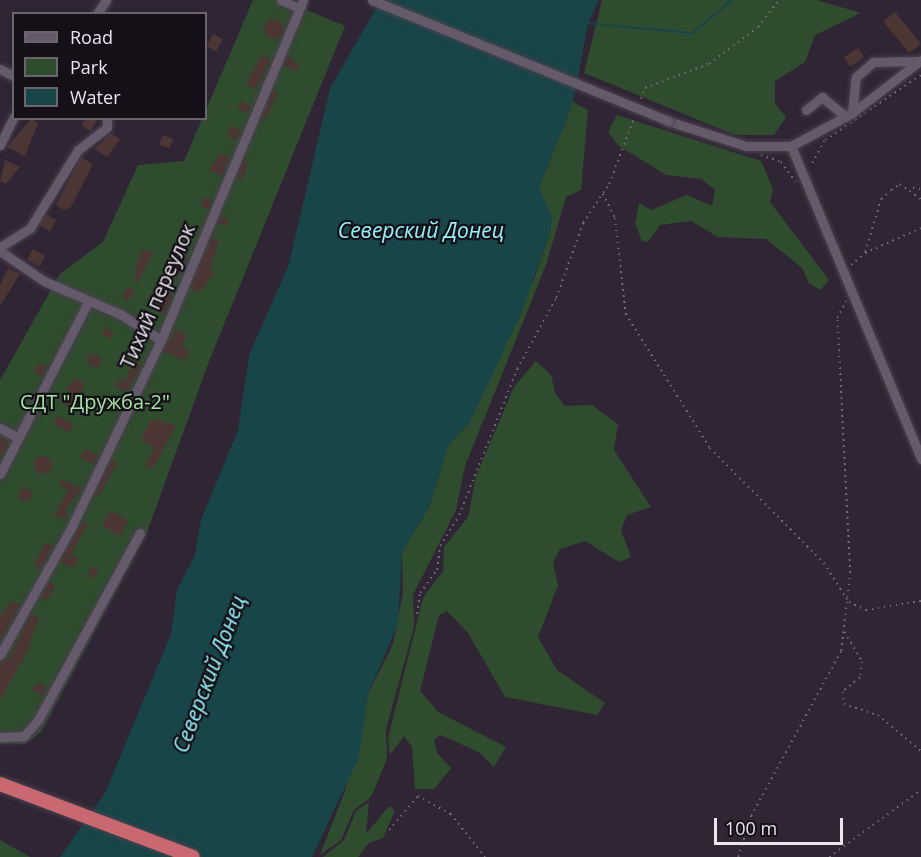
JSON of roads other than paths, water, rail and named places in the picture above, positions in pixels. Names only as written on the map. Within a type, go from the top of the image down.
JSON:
[{"type":"highway","points":[[0,784],[193,857]]},
{"type":"street","points":[[281,0],[301,4]]},
{"type":"street","points":[[372,0],[668,121],[746,146],[791,146],[849,115],[920,61]]},
{"type":"street","name":"Тихий переулок","points":[[0,655],[71,528],[161,340],[301,4]]},
{"type":"street","points":[[849,115],[856,77],[873,62],[920,61]]},
{"type":"street","points":[[806,110],[822,97],[849,115]]},
{"type":"street","points":[[0,145],[12,120]]},
{"type":"street","points":[[0,247],[30,228],[78,150],[106,127],[107,120]]},
{"type":"street","points":[[791,146],[921,459]]},
{"type":"street","points":[[0,252],[161,340]]},
{"type":"street","points":[[0,474],[15,436],[88,302]]},
{"type":"street","points":[[0,428],[15,436]]},
{"type":"street","points":[[0,737],[24,736],[38,720],[140,533]]},
{"type":"water","name":"Северский Донец","points":[[381,0],[599,0],[588,24],[573,102],[539,187],[552,217],[551,229],[522,311],[470,422],[448,446],[429,507],[402,552],[398,624],[368,694],[359,757],[312,857],[60,857],[105,793],[171,634],[177,590],[195,555],[201,520],[238,430],[249,355],[289,264],[330,88]]},
{"type":"waterway","points":[[585,23],[692,33],[732,0]]},
{"type":"park label","name":"СДТ \"Дружба-2\"","points":[[95,401]]}]
